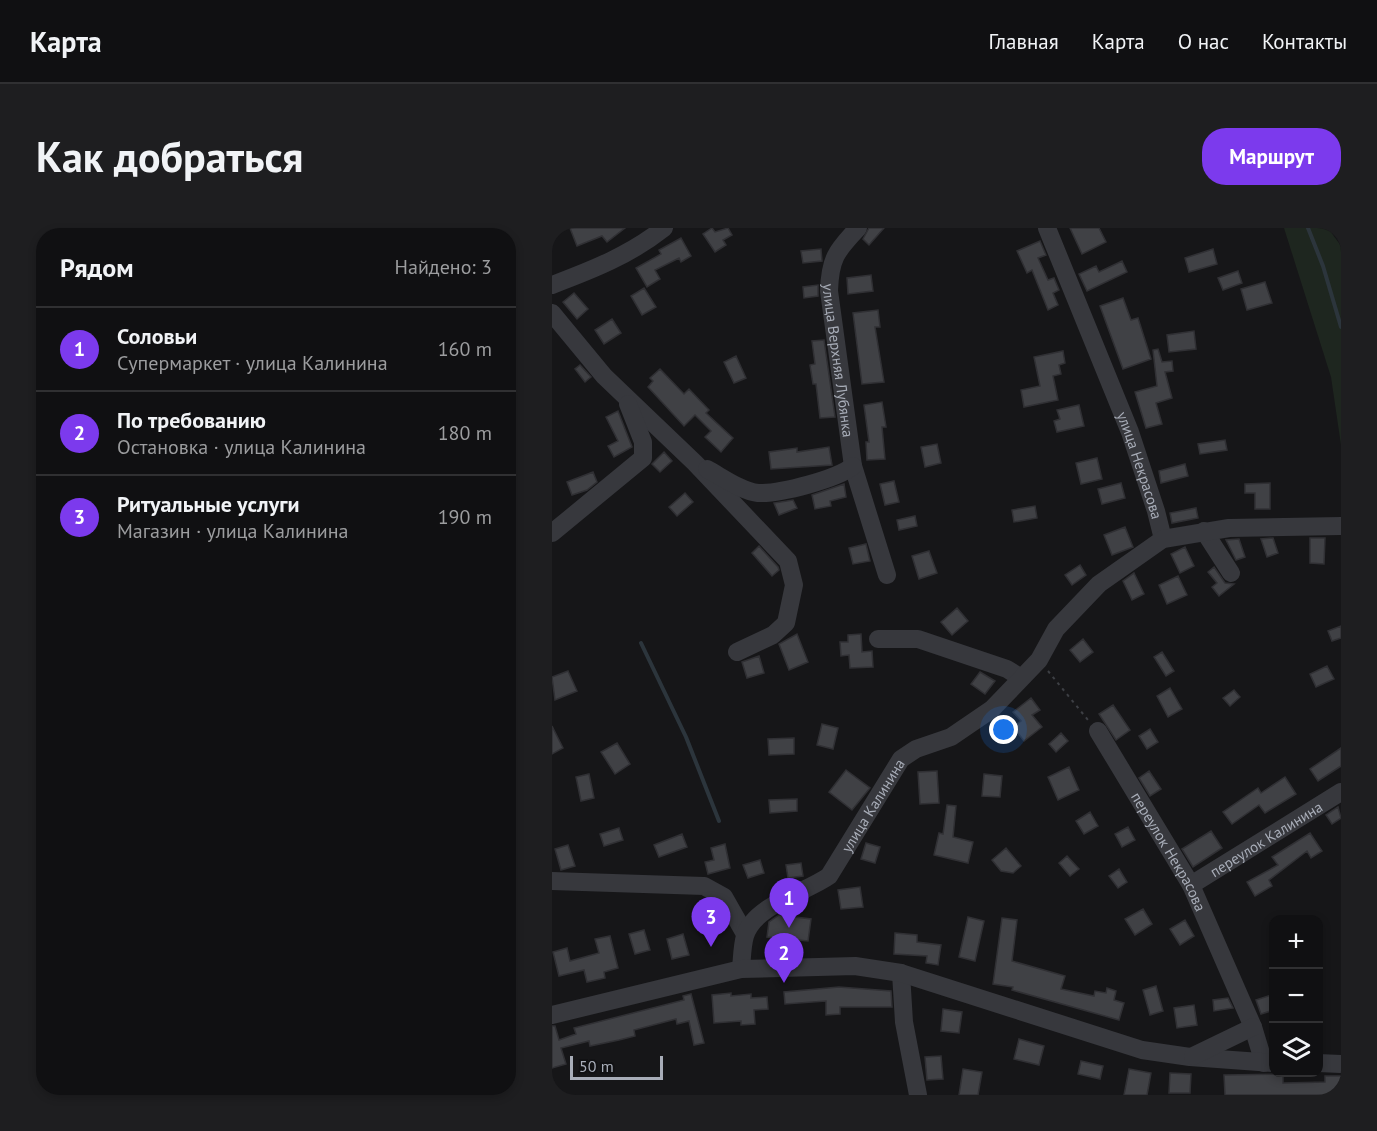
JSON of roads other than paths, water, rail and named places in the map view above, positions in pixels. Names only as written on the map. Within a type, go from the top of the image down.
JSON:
[{"type":"street","points":[[552,285],[608,264],[632,251],[664,228]]},
{"type":"street","name":"улица Верхняя Лубянка","points":[[858,228],[837,250],[830,269],[830,284],[854,466],[887,575]]},
{"type":"street","name":"улица Некрасова","points":[[1047,228],[1130,432],[1162,539],[1204,531],[1258,526],[1341,526]]},
{"type":"street","points":[[552,313],[626,399],[695,463],[788,561],[794,576],[789,612],[780,631],[736,652]]},
{"type":"street","points":[[552,533],[643,458],[643,442],[626,399]]},
{"type":"street","points":[[695,463],[758,493],[822,481],[854,466]]},
{"type":"street","points":[[552,514],[573,514]]},
{"type":"street","points":[[1204,531],[1231,573]]},
{"type":"street","name":"улица Калинина","points":[[750,927],[765,910],[816,886],[829,876],[901,759],[916,749],[951,737],[992,709],[1039,660],[1056,629],[1091,591],[1162,539]]},
{"type":"street","points":[[878,639],[918,639],[1007,669],[1021,678]]},
{"type":"street","name":"переулок Некрасова","points":[[1098,731],[1191,885],[1269,1063]]},
{"type":"street","name":"переулок Калинина","points":[[1191,885],[1341,792]]},
{"type":"street","points":[[552,881],[704,886],[724,897],[750,927],[741,969]]},
{"type":"street","points":[[552,1015],[741,969],[855,966],[901,973],[1142,1050],[1190,1057],[1269,1063]]},
{"type":"street","points":[[901,973],[904,1022],[918,1095]]},
{"type":"street","points":[[1190,1057],[1254,1027]]},
{"type":"street","points":[[1323,1064],[1341,1064]]},
{"type":"waterway","points":[[1308,228],[1323,266],[1341,327]]},
{"type":"waterway","points":[[641,643],[686,737],[719,821]]},
{"type":"place","name":"Соловьи","points":[[789,928]]},
{"type":"place","name":"Ритуальные услуги","points":[[711,947]]},
{"type":"place","name":"По требованию","points":[[784,983]]}]
